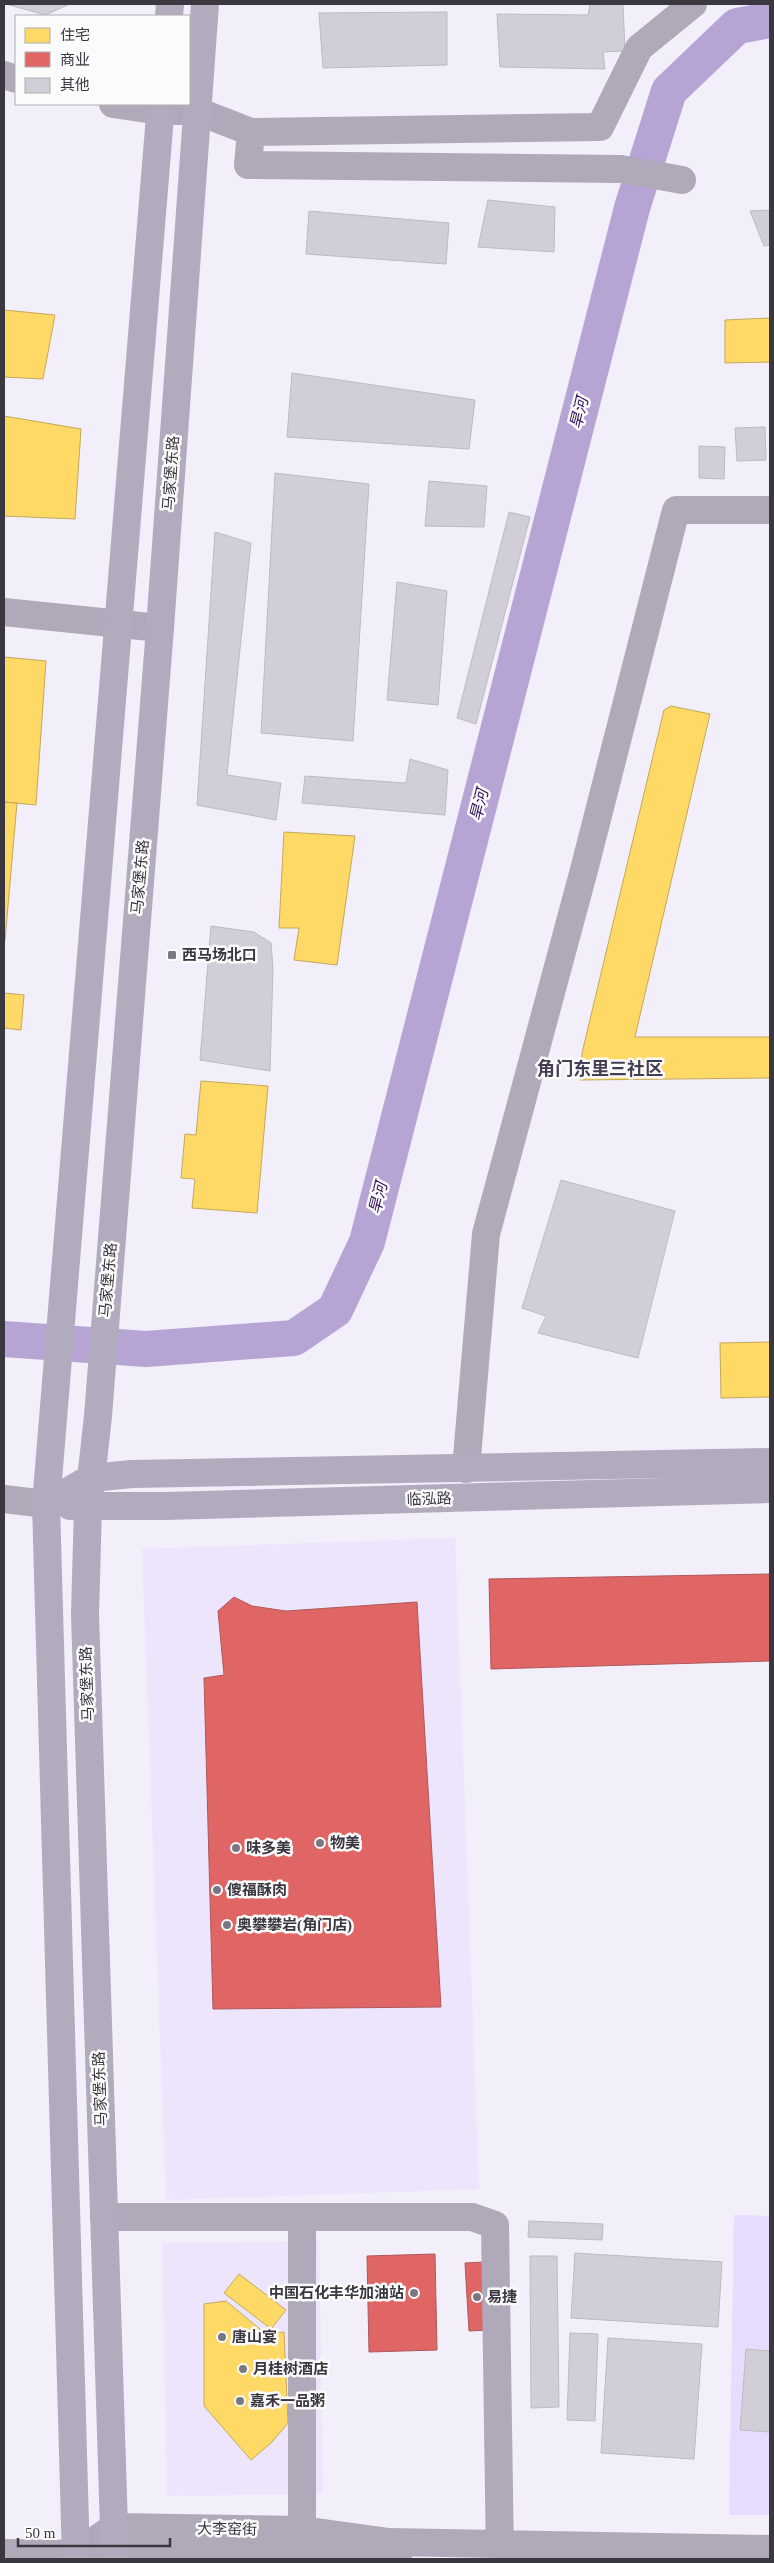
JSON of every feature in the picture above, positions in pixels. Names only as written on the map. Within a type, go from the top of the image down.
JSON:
[{"type":"main road","name":"马家堡东路","points":[[115,2557],[84,1614],[88,1506],[98,1416],[160,628],[205,4]]},
{"type":"main road","points":[[76,2557],[46,1504],[62,1292],[120,624],[161,107]]},
{"type":"main road","name":"临泓路","points":[[91,1478],[132,1474],[770,1462]]},
{"type":"main road","points":[[46,1504],[91,1478]]},
{"type":"main road","name":"临泓路","points":[[46,1504],[165,1506],[770,1489]]},
{"type":"street","points":[[129,105],[197,111],[251,132],[600,127],[639,48],[693,4]]},
{"type":"street","points":[[251,132],[248,166],[621,169],[682,180]]},
{"type":"street","points":[[466,1469],[486,1234],[584,870],[676,510],[770,510]]},
{"type":"street","points":[[4,612],[160,628]]},
{"type":"street","points":[[4,1499],[46,1504]]},
{"type":"street","points":[[104,2217],[472,2217],[495,2225],[504,2556]]},
{"type":"street","points":[[302,2217],[302,2530]]},
{"type":"street","points":[[76,2557],[114,2527]]},
{"type":"street","name":"大李窑街","points":[[114,2527],[302,2530],[504,2556]]},
{"type":"street","name":"大李窑街","points":[[4,2553],[76,2557],[504,2556],[770,2549]]},
{"type":"shaded area","points":[[455,1538],[479,2189],[166,2200],[142,1549]]},
{"type":"shaded area","points":[[734,2215],[770,2216],[770,2515],[729,2515]]},
{"type":"shaded area","name":"月桂树酒店","points":[[319,2241],[323,2494],[167,2496],[162,2243]]},
{"type":"building: 住宅","points":[[4,310],[55,315],[43,379],[4,377]]},
{"type":"building: 住宅","points":[[770,318],[770,362],[725,363],[725,320]]},
{"type":"building: 住宅","points":[[4,416],[81,429],[75,519],[4,516]]},
{"type":"building: 住宅","points":[[4,657],[46,661],[36,805],[4,802]]},
{"type":"building: 住宅","points":[[671,706],[710,714],[635,1037],[770,1037],[770,1078],[580,1080],[582,1053],[664,710]]},
{"type":"building: 住宅","points":[[4,802],[17,803],[5,940],[4,940]]},
{"type":"building: 住宅","points":[[284,832],[355,836],[337,965],[294,960],[299,928],[279,928]]},
{"type":"building: 住宅","points":[[4,993],[24,995],[21,1030],[4,1028]]},
{"type":"building: 住宅","points":[[201,1081],[268,1086],[257,1213],[192,1208],[195,1179],[181,1178],[185,1134],[196,1135]]},
{"type":"building: 住宅","points":[[770,1342],[770,1397],[721,1398],[720,1343]]},
{"type":"building: 住宅","points":[[239,2274],[286,2310],[271,2329],[224,2293]]},
{"type":"building: 住宅","points":[[226,2301],[266,2334],[284,2332],[288,2423],[272,2442],[251,2460],[204,2406],[204,2304]]},
{"type":"building: 商业","points":[[770,1574],[770,1661],[491,1669],[489,1579]]},
{"type":"building: 商业","name":"物美","points":[[234,1597],[252,1606],[286,1611],[417,1602],[441,2007],[213,2009],[204,1678],[224,1675],[218,1611]]},
{"type":"building: 商业","points":[[435,2254],[437,2350],[369,2352],[367,2256]]},
{"type":"building: 商业","name":"易捷","points":[[485,2262],[489,2330],[469,2331],[465,2263]]},
{"type":"building: 其他","points":[[6,4],[70,4],[45,15]]},
{"type":"building: 其他","points":[[590,4],[623,4],[625,51],[603,52],[605,69],[500,67],[497,14],[588,15]]},
{"type":"building: 其他","points":[[447,12],[447,65],[323,68],[319,13]]},
{"type":"building: 其他","points":[[488,200],[555,207],[554,252],[478,247]]},
{"type":"building: 其他","points":[[770,210],[770,245],[764,246],[750,211]]},
{"type":"building: 其他","points":[[309,211],[449,223],[446,264],[306,254]]},
{"type":"building: 其他","points":[[292,373],[475,400],[469,449],[287,437]]},
{"type":"building: 其他","points":[[765,427],[766,460],[737,461],[735,428]]},
{"type":"building: 其他","points":[[699,446],[725,447],[724,479],[699,478]]},
{"type":"building: 其他","points":[[275,473],[369,484],[353,741],[261,733]]},
{"type":"building: 其他","points":[[429,481],[487,486],[484,527],[425,526]]},
{"type":"building: 其他","points":[[509,512],[530,517],[476,724],[457,718]]},
{"type":"building: 其他","points":[[215,532],[251,543],[227,775],[281,783],[276,820],[197,805]]},
{"type":"building: 其他","points":[[397,582],[447,591],[438,705],[387,700]]},
{"type":"building: 其他","points":[[410,759],[448,770],[445,815],[302,803],[305,776],[406,783]]},
{"type":"building: 其他","points":[[211,926],[254,932],[271,943],[273,969],[270,1071],[200,1060]]},
{"type":"building: 其他","points":[[561,1180],[675,1211],[638,1358],[538,1333],[546,1316],[522,1308]]},
{"type":"building: 其他","points":[[529,2221],[603,2224],[602,2240],[528,2237]]},
{"type":"building: 其他","points":[[575,2253],[722,2262],[718,2327],[571,2318]]},
{"type":"building: 其他","points":[[530,2256],[557,2256],[559,2407],[531,2408]]},
{"type":"building: 其他","points":[[570,2333],[598,2334],[595,2421],[567,2420]]},
{"type":"building: 其他","points":[[608,2338],[702,2344],[694,2459],[601,2453]]},
{"type":"building: 其他","points":[[746,2349],[770,2351],[770,2432],[740,2430]]},
{"type":"waterway","name":"旱河","points":[[4,1339],[146,1349],[294,1338],[335,1310],[367,1242],[632,208],[669,91],[737,26],[770,20]]},
{"type":"place","name":"西马场北口","points":[[172,955]]},
{"type":"place","name":"物美","points":[[320,1843]]},
{"type":"place","name":"味多美","points":[[236,1848]]},
{"type":"place","name":"傻福酥肉","points":[[217,1890]]},
{"type":"place","name":"奥攀攀岩(角门店)","points":[[227,1925]]},
{"type":"place","name":"中国石化丰华加油站","points":[[414,2293]]},
{"type":"place","name":"易捷","points":[[477,2297]]},
{"type":"place","name":"唐山宴","points":[[222,2337]]},
{"type":"place","name":"月桂树酒店","points":[[243,2369]]},
{"type":"place","name":"嘉禾一品粥","points":[[240,2401]]},
{"type":"district","name":"角门东里三社区","points":[[600,1069]]}]
